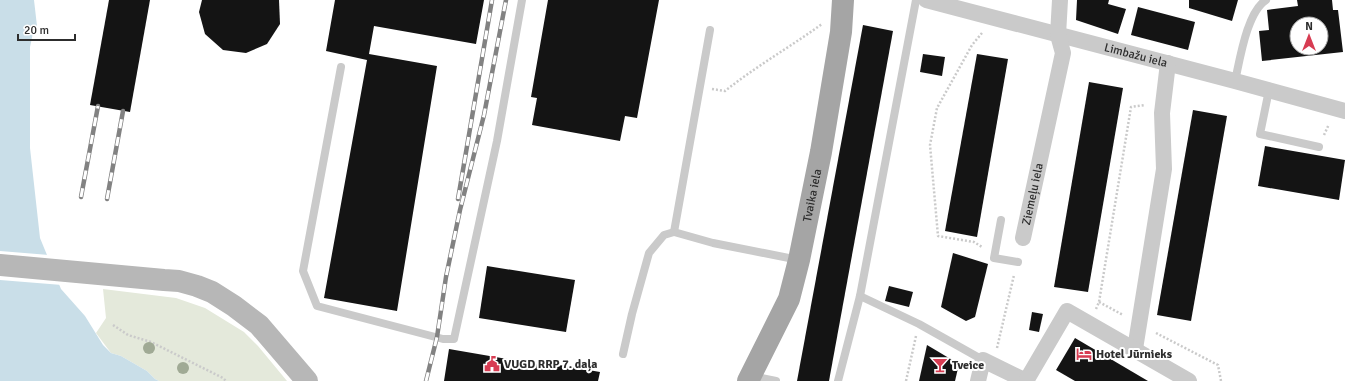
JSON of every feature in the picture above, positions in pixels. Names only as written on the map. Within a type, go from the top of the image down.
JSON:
[{"type":"main road","name":"Tvaika iela","points":[[749,378],[788,299],[799,260],[821,152],[841,32],[843,4]]},
{"type":"street","name":"Limbažu iela","points":[[926,0],[1235,80],[1345,111]]},
{"type":"street","name":"Ziemeļu iela","points":[[1023,238],[1064,53],[1058,35],[1060,0]]},
{"type":"street","points":[[1135,349],[1164,168],[1162,113],[1168,63]]},
{"type":"street","points":[[0,266],[179,281],[197,286],[212,292],[234,306],[259,326],[307,381]]},
{"type":"street","points":[[978,381],[983,360],[1026,381],[1067,311],[1189,381]]},
{"type":"lane","points":[[341,68],[303,271],[317,306],[443,339],[454,339],[497,141],[522,0]]},
{"type":"lane","points":[[838,381],[860,296],[916,0]]},
{"type":"lane","points":[[1235,80],[1248,26],[1261,3],[1266,0]]},
{"type":"lane","points":[[674,232],[710,30]]},
{"type":"lane","points":[[1269,90],[1260,134],[1319,147]]},
{"type":"lane","points":[[1001,220],[994,258],[1018,262]]},
{"type":"lane","points":[[624,354],[632,314],[649,253],[664,235],[674,232],[713,243],[799,260]]},
{"type":"lane","points":[[860,296],[918,324],[983,360]]},
{"type":"lane","points":[[749,378],[776,381]]},
{"type":"path","points":[[700,87],[725,91],[741,78],[796,42],[843,4]]},
{"type":"path","points":[[984,31],[972,45],[937,108],[930,145],[938,236],[974,242],[980,246],[995,248]]},
{"type":"path","points":[[1090,324],[1099,302],[1131,107],[1163,102]]},
{"type":"path","points":[[983,360],[997,348],[1018,262]]},
{"type":"path","points":[[1099,302],[1218,364],[1221,381]]},
{"type":"path","points":[[906,381],[918,324]]},
{"type":"path","points":[[113,325],[128,335],[151,342],[224,378],[226,381]]},
{"type":"shaded area","points":[[103,289],[176,298],[205,308],[244,332],[258,346],[287,381],[159,381],[155,379],[147,371],[121,356],[111,353],[96,333],[106,318]]},
{"type":"water","points":[[0,0],[34,0],[37,26],[33,33],[30,47],[30,148],[40,238],[61,289],[85,316],[103,345],[111,353],[121,356],[147,371],[159,381],[0,381]]},
{"type":"pier","points":[[0,251],[49,255],[62,285],[0,280]]},
{"type":"building","points":[[109,0],[150,0],[130,112],[90,105]]},
{"type":"building","points":[[202,0],[279,0],[280,24],[267,44],[246,53],[223,50],[205,34],[199,12]]},
{"type":"building","points":[[335,0],[484,0],[476,44],[374,26],[369,54],[437,66],[397,311],[324,298],[367,60],[326,51]]},
{"type":"building","points":[[548,0],[659,0],[637,118],[625,116],[620,141],[532,125],[537,98],[531,97]]},
{"type":"building","points":[[1077,0],[1109,0],[1108,4],[1126,9],[1118,34],[1076,20]]},
{"type":"building","points":[[1189,0],[1238,0],[1232,21],[1189,8]]},
{"type":"building","points":[[1297,0],[1332,0],[1333,10],[1338,10],[1343,52],[1329,54],[1329,16],[1289,16],[1289,56],[1307,56],[1262,61],[1259,31],[1269,30],[1267,10],[1298,6]]},
{"type":"building","points":[[1138,7],[1195,22],[1188,50],[1131,35]]},
{"type":"building","points":[[863,25],[893,31],[829,381],[797,381]]},
{"type":"building","points":[[923,54],[945,57],[942,76],[920,72]]},
{"type":"building","points":[[977,54],[1008,59],[977,237],[945,231]]},
{"type":"building","points":[[1089,82],[1123,88],[1088,292],[1054,287]]},
{"type":"building","points":[[1193,110],[1227,116],[1191,321],[1157,315]]},
{"type":"building","points":[[1265,146],[1345,160],[1339,200],[1258,186]]},
{"type":"building","points":[[953,253],[988,264],[975,317],[966,321],[941,307]]},
{"type":"building","points":[[487,266],[575,280],[566,332],[479,318]]},
{"type":"building","points":[[889,286],[913,292],[909,307],[885,301]]},
{"type":"building","points":[[1032,312],[1043,314],[1039,332],[1029,330]]},
{"type":"building","name":"Hotel Jūrnieks","points":[[1075,338],[1148,381],[1075,381],[1056,370]]},
{"type":"building","points":[[927,345],[959,364],[955,381],[919,381]]},
{"type":"building","name":"VUGD RRP 7. daļa","points":[[449,349],[547,366],[548,363],[600,372],[598,381],[444,381]]},
{"type":"railway","points":[[458,199],[492,0]]},
{"type":"railway","points":[[426,381],[437,337],[446,277],[460,210],[484,115],[506,0]]},
{"type":"railway","points":[[81,197],[98,106]]},
{"type":"railway","points":[[107,199],[123,111]]},
{"type":"place","name":"Hotel Jūrnieks","points":[[1084,354]]},
{"type":"place","name":"VUGD RRP 7. daļa","points":[[492,364]]},
{"type":"place","name":"Tveice","points":[[940,365]]}]
